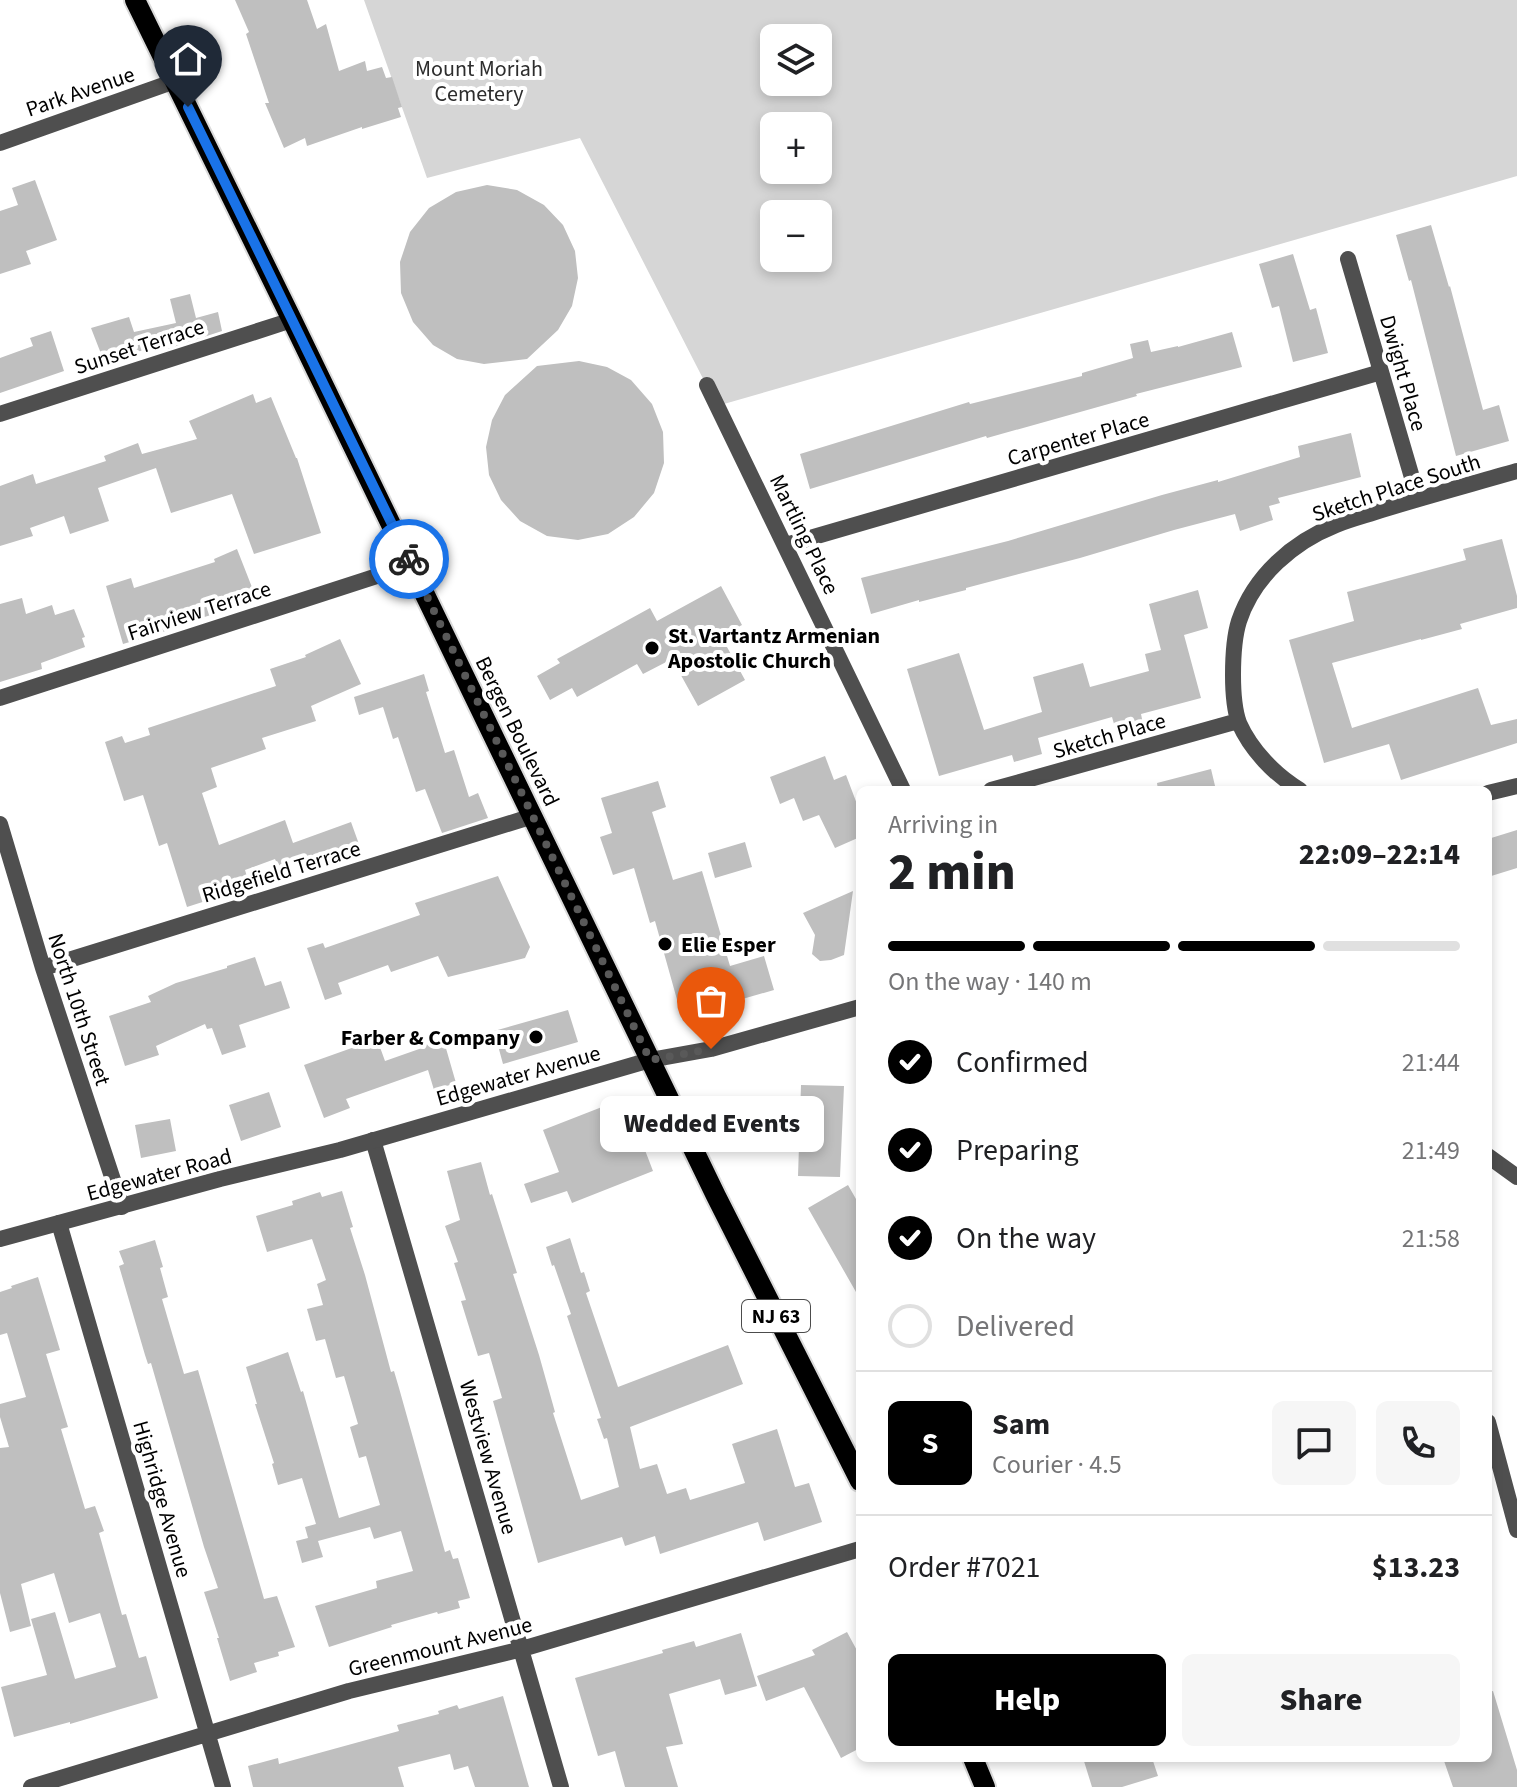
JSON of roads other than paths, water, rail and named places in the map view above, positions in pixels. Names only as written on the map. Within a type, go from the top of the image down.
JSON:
[{"type":"main road","name":"Bergen Boulevard","points":[[135,0],[749,1263],[856,1473]]},
{"type":"main road","points":[[975,1762],[985,1787]]},
{"type":"street","name":"Park Avenue","points":[[0,143],[175,81]]},
{"type":"street","name":"Dwight Place","points":[[1348,259],[1418,498]]},
{"type":"street","name":"Sunset Terrace","points":[[0,414],[292,320]]},
{"type":"street","name":"Carpenter Place","points":[[786,545],[1381,372]]},
{"type":"street","name":"Martling Place","points":[[707,385],[901,786]]},
{"type":"street","name":"Sketch Place South","points":[[1238,721],[1233,688],[1233,655],[1239,622],[1250,596],[1268,570],[1306,540],[1334,525],[1517,471]]},
{"type":"street","name":"Fairview Terrace","points":[[0,698],[411,565]]},
{"type":"street","name":"Sketch Place","points":[[1005,786],[1238,721]]},
{"type":"street","points":[[1238,721],[1265,761],[1294,786]]},
{"type":"street","points":[[1492,792],[1517,786]]},
{"type":"street","name":"Ridgefield Terrace","points":[[43,968],[533,816]]},
{"type":"street","name":"North 10th Street","points":[[0,824],[43,968],[122,1207]]},
{"type":"street","name":"Edgewater Avenue","points":[[329,1152],[650,1060],[711,1049],[856,1008]]},
{"type":"street","name":"Westview Avenue","points":[[373,1140],[561,1787]]},
{"type":"street","name":"Edgewater Road","points":[[0,1239],[329,1152]]},
{"type":"street","points":[[1492,1159],[1517,1177]]},
{"type":"street","name":"Highridge Avenue","points":[[59,1223],[223,1787]]},
{"type":"street","points":[[1492,1438],[1517,1530]]},
{"type":"street","name":"Greenmount Avenue","points":[[31,1787],[349,1691],[522,1649],[856,1550]]},
{"type":"place","name":"St. Vartantz Armenian Apostolic Church","points":[[652,648]]},
{"type":"place","name":"Elie Esper","points":[[665,944]]},
{"type":"place","name":"Farber & Company","points":[[536,1037]]},
{"type":"place","name":"Wedded Events","points":[[711,1049]]},
{"type":"park label","name":"Mount Moriah Cemetery","points":[[479,80]]}]
